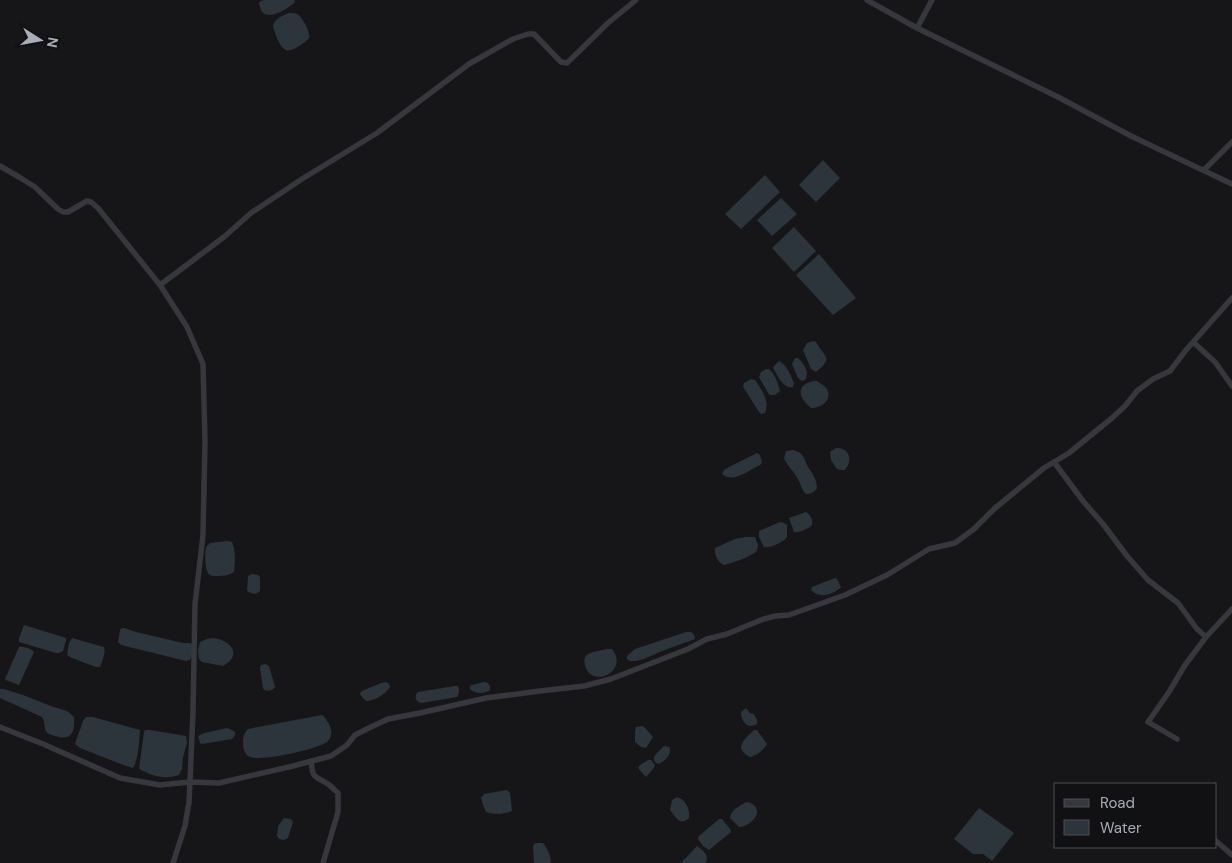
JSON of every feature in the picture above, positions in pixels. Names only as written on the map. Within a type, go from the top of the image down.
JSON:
[{"type":"street","points":[[160,285],[224,237],[251,213],[302,178],[377,133],[469,64],[513,39],[528,34],[534,34],[561,62],[567,64],[608,23],[636,0]]},
{"type":"street","points":[[867,0],[917,28],[1058,97],[1131,136],[1232,184]]},
{"type":"street","points":[[917,28],[932,0]]},
{"type":"street","points":[[1204,170],[1232,142]]},
{"type":"street","points":[[0,166],[35,187],[62,212],[68,212],[87,201],[98,208],[160,285],[187,327],[203,364],[205,440],[203,535],[195,604],[189,802],[185,826],[173,863]]},
{"type":"street","points":[[0,727],[120,778],[160,785],[190,782],[219,783],[331,756],[347,745],[355,735],[388,720],[486,698],[584,686],[611,679],[688,649],[707,639],[726,634],[761,620],[789,615],[845,595],[887,575],[929,548],[954,543],[974,529],[994,509],[1112,418],[1137,391],[1170,371],[1232,298]]},
{"type":"street","points":[[1193,342],[1215,362],[1232,386]]},
{"type":"street","points":[[1054,462],[1127,556],[1148,580],[1178,603],[1197,629],[1206,637]]},
{"type":"street","points":[[1177,739],[1148,722],[1185,665],[1206,637],[1232,609]]},
{"type":"street","points":[[311,761],[312,771],[316,779],[328,784],[338,793],[338,812],[323,863]]},
{"type":"street","points":[[1217,843],[1232,855]]},
{"type":"water","points":[[264,0],[295,0],[285,10],[268,15],[261,9],[259,2]]},
{"type":"water","points":[[289,13],[297,14],[301,18],[309,38],[295,49],[288,51],[279,43],[273,26],[277,19]]},
{"type":"water","points":[[823,160],[840,178],[816,202],[799,185]]},
{"type":"water","points":[[765,175],[780,192],[741,229],[725,214]]},
{"type":"water","points":[[781,198],[797,214],[772,236],[757,220]]},
{"type":"water","points":[[794,227],[816,251],[794,272],[772,248]]},
{"type":"water","points":[[819,254],[856,298],[833,315],[796,275]]},
{"type":"water","points":[[814,341],[826,357],[825,363],[816,372],[811,369],[803,350],[807,343]]},
{"type":"water","points":[[795,358],[798,358],[806,368],[805,380],[802,381],[798,378],[792,364]]},
{"type":"water","points":[[779,361],[788,370],[794,383],[793,387],[786,386],[773,368]]},
{"type":"water","points":[[766,369],[773,373],[776,379],[780,391],[775,395],[768,393],[759,377],[761,372]]},
{"type":"water","points":[[751,379],[755,380],[764,396],[767,404],[765,413],[761,414],[743,387],[744,383]]},
{"type":"water","points":[[817,381],[827,389],[828,397],[822,405],[811,408],[804,400],[801,391],[804,385]]},
{"type":"water","points":[[836,448],[844,450],[849,455],[849,462],[845,470],[837,469],[831,460],[830,452]]},
{"type":"water","points":[[793,450],[802,455],[815,478],[817,488],[815,491],[806,494],[804,492],[796,476],[785,461],[786,451]]},
{"type":"water","points":[[757,453],[760,455],[762,463],[760,465],[736,477],[726,477],[722,474],[727,468]]},
{"type":"water","points":[[806,512],[811,518],[812,525],[794,532],[789,518]]},
{"type":"water","points":[[780,522],[787,525],[787,537],[776,545],[764,547],[759,537],[759,531]]},
{"type":"water","points":[[755,537],[758,545],[757,551],[733,563],[724,565],[718,560],[715,548],[735,539]]},
{"type":"water","points":[[232,542],[234,549],[234,572],[224,576],[211,575],[208,573],[206,566],[206,547],[210,543]]},
{"type":"water","points":[[252,574],[260,577],[260,591],[255,594],[247,591],[248,576]]},
{"type":"water","points":[[835,578],[841,587],[834,592],[822,595],[811,590],[812,587]]},
{"type":"water","points":[[24,625],[66,638],[63,651],[56,653],[19,642]]},
{"type":"water","points":[[122,628],[183,643],[190,643],[193,645],[190,660],[186,661],[121,645],[118,642]]},
{"type":"water","points":[[686,632],[692,633],[695,639],[644,659],[630,661],[627,659],[627,656],[635,649]]},
{"type":"water","points":[[72,638],[104,647],[100,667],[67,655]]},
{"type":"water","points":[[213,638],[225,642],[232,649],[232,657],[223,666],[202,662],[199,659],[198,650],[200,642]]},
{"type":"water","points":[[19,647],[27,648],[34,652],[19,685],[5,679]]},
{"type":"water","points":[[612,649],[616,657],[616,664],[608,675],[594,676],[585,665],[585,657],[591,653]]},
{"type":"water","points":[[261,665],[269,666],[275,687],[270,690],[264,690],[263,688],[260,668]]},
{"type":"water","points":[[386,682],[390,687],[380,697],[366,701],[361,696],[360,693],[362,691]]},
{"type":"water","points":[[488,683],[490,690],[477,693],[470,689],[472,685]]},
{"type":"water","points":[[458,686],[459,689],[457,697],[421,703],[417,701],[416,695],[418,692]]},
{"type":"water","points":[[0,689],[67,711],[74,717],[71,734],[64,738],[47,733],[42,717],[0,698]]},
{"type":"water","points":[[746,708],[750,713],[754,714],[757,724],[750,726],[745,724],[741,712]]},
{"type":"water","points":[[322,715],[329,724],[331,735],[327,742],[321,745],[288,754],[263,758],[248,756],[245,752],[243,738],[248,729]]},
{"type":"water","points":[[86,717],[93,717],[140,730],[138,754],[133,768],[80,748],[75,744]]},
{"type":"water","points":[[643,726],[653,737],[646,748],[641,747],[635,742],[636,727]]},
{"type":"water","points":[[227,728],[235,732],[232,739],[200,743],[198,736]]},
{"type":"water","points":[[145,730],[186,736],[187,743],[179,775],[158,776],[139,769]]},
{"type":"water","points":[[754,730],[757,730],[767,744],[760,752],[750,757],[745,754],[741,747]]},
{"type":"water","points":[[664,746],[669,747],[670,752],[666,759],[658,764],[654,761],[654,757]]},
{"type":"water","points":[[648,760],[651,760],[655,765],[646,777],[638,768]]},
{"type":"water","points":[[507,790],[510,793],[512,811],[499,814],[486,812],[481,798],[484,794]]},
{"type":"water","points":[[677,797],[687,805],[689,811],[689,818],[683,822],[678,820],[670,810],[672,800]]},
{"type":"water","points":[[746,802],[755,806],[757,813],[751,822],[739,827],[730,818],[732,812]]},
{"type":"water","points":[[979,808],[1014,833],[992,861],[983,854],[973,854],[954,839]]},
{"type":"water","points":[[284,818],[291,819],[293,822],[288,838],[284,840],[279,839],[277,836],[278,826]]},
{"type":"water","points":[[719,819],[722,819],[731,832],[709,850],[698,839]]},
{"type":"water","points":[[536,843],[543,843],[549,852],[550,863],[534,863],[533,847]]},
{"type":"water","points":[[697,846],[707,856],[707,861],[705,863],[681,863]]}]
